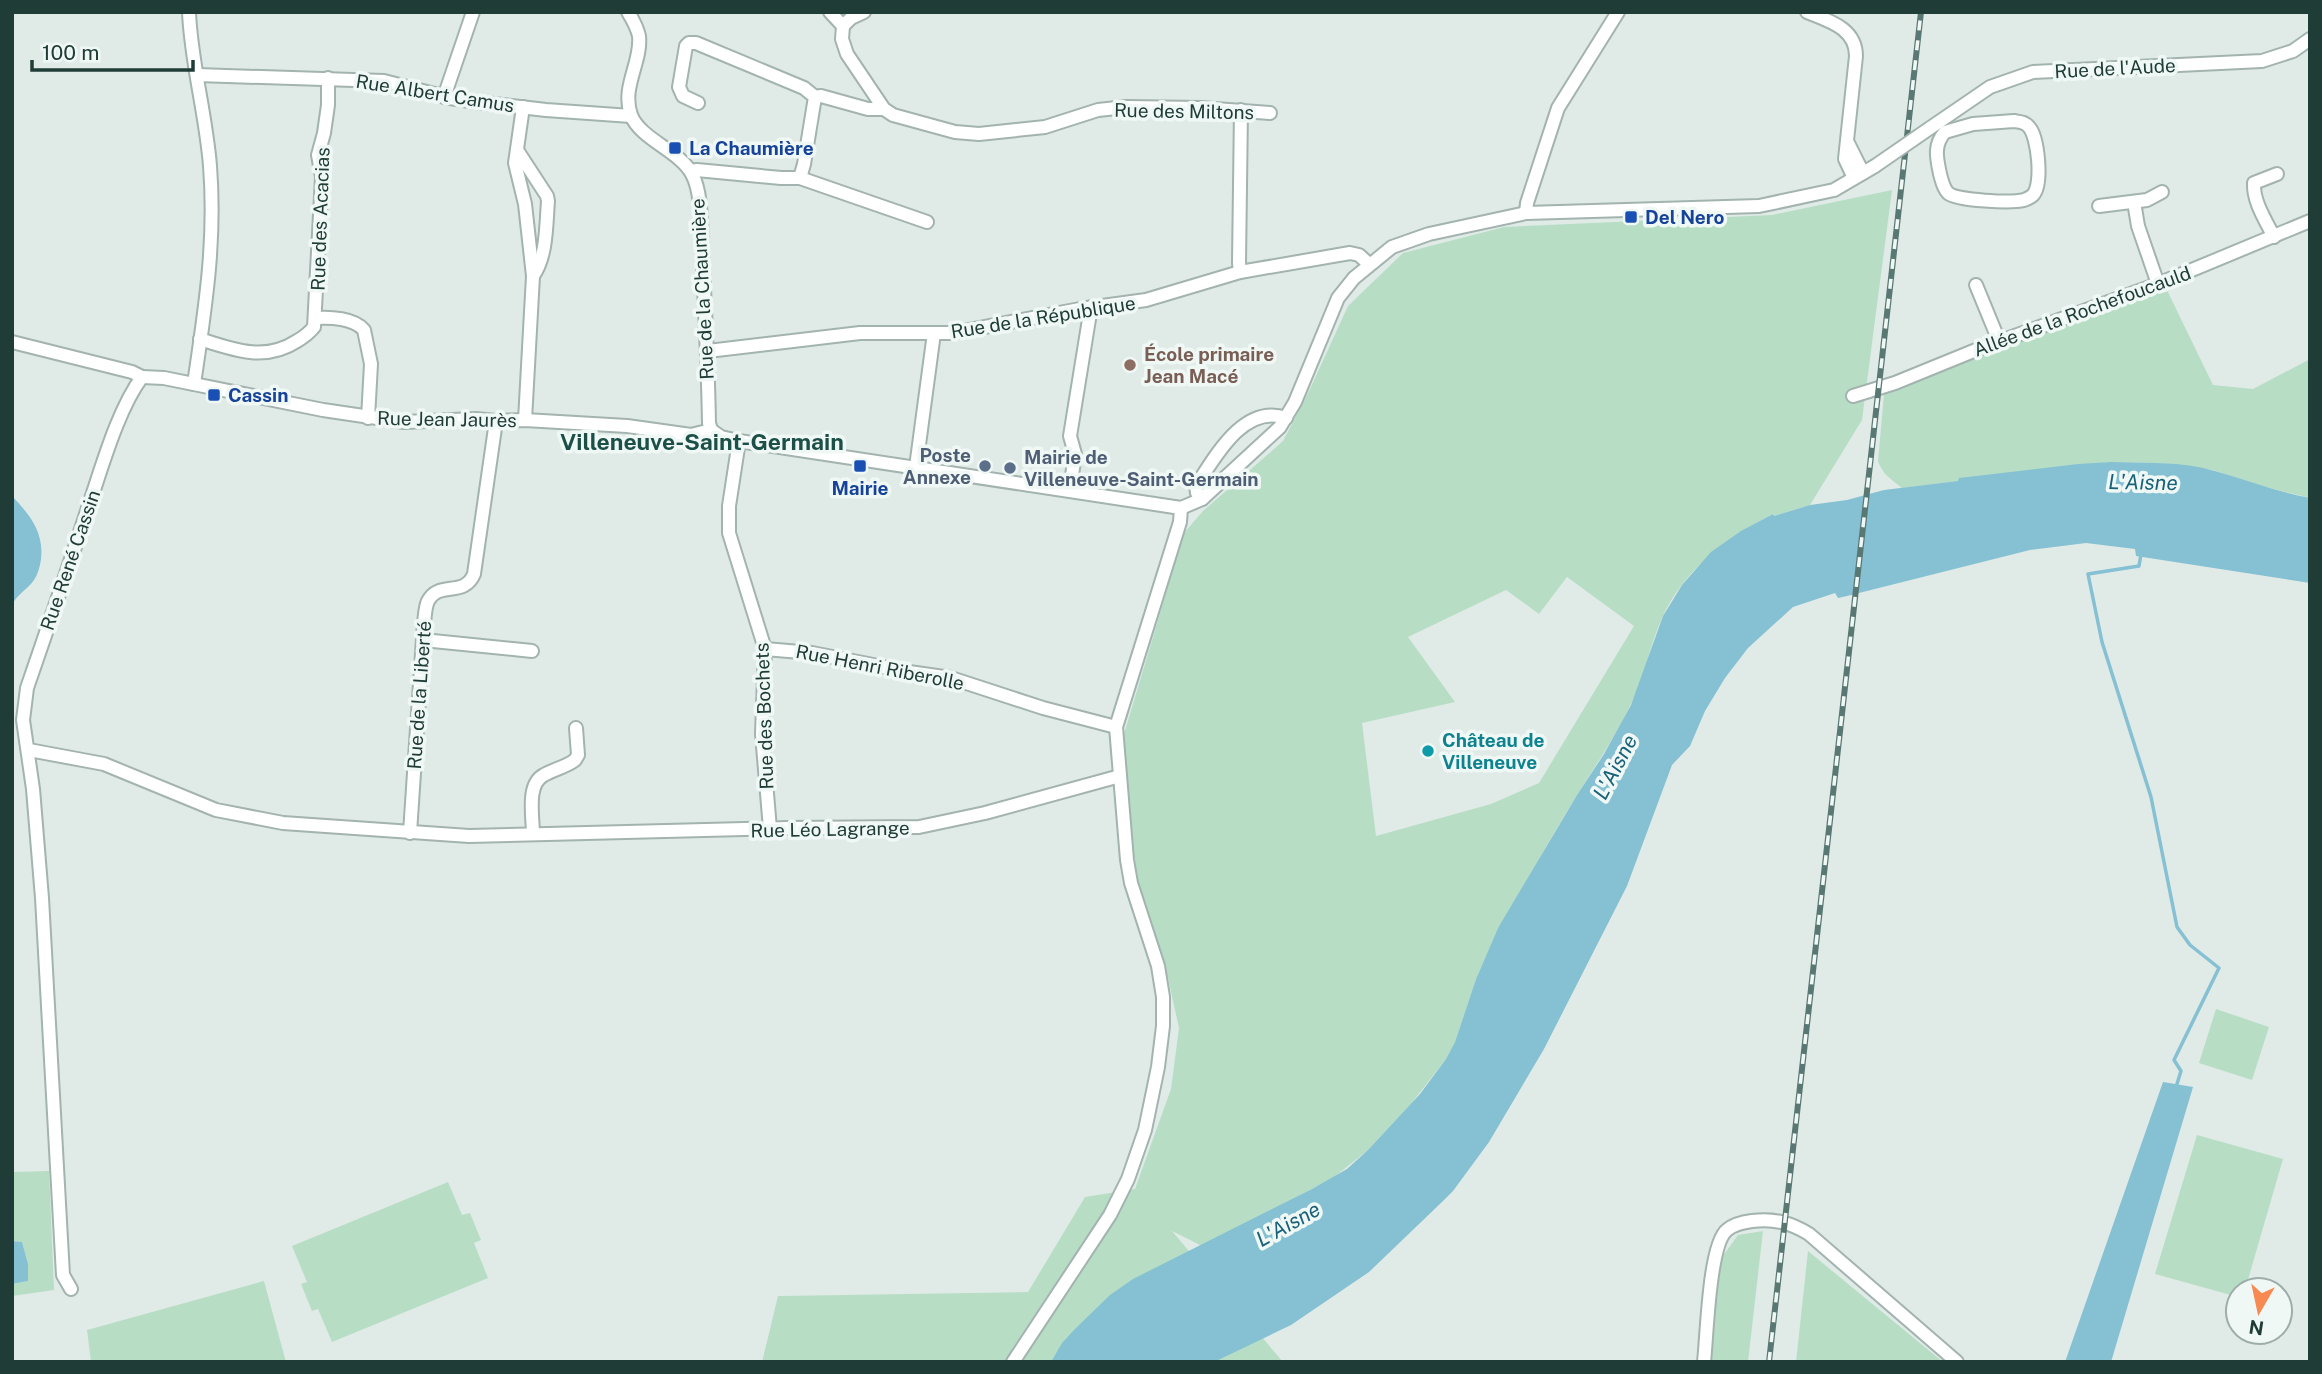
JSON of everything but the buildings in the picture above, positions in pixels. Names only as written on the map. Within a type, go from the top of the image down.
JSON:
[{"type":"street","points":[[189,12],[210,166],[212,232],[211,266],[194,384]]},
{"type":"street","points":[[444,97],[473,12]]},
{"type":"street","points":[[628,12],[637,27],[639,39],[627,95],[631,116]]},
{"type":"street","points":[[830,12],[842,26],[842,39],[847,54],[884,108]]},
{"type":"street","points":[[842,26],[864,12]]},
{"type":"street","points":[[1526,213],[1558,108],[1618,12]]},
{"type":"street","points":[[1807,12],[1840,26],[1852,37],[1855,44],[1845,159],[1858,176]]},
{"type":"street","name":"Rue de l'Aude","points":[[1181,508],[1191,506],[1267,440],[1286,418],[1338,298],[1354,278],[1392,247],[1429,234],[1526,213],[1759,206],[1834,190],[1875,166],[1990,87],[2033,72],[2262,61],[2292,51],[2309,39]]},
{"type":"street","name":"Rue des Miltons","points":[[698,103],[683,96],[680,87],[686,46],[689,43],[696,43],[804,88],[815,97],[821,96],[868,109],[884,108],[894,115],[955,132],[979,134],[1045,127],[1098,110],[1126,107],[1270,113]]},
{"type":"street","name":"Rue Albert Camus","points":[[197,75],[384,81],[444,97],[631,116]]},
{"type":"street","name":"Rue des Acacias","points":[[316,318],[322,177],[318,155],[326,119],[328,78]]},
{"type":"street","points":[[800,178],[815,97]]},
{"type":"street","points":[[1967,103],[1973,124]]},
{"type":"street","points":[[523,107],[515,163],[525,204],[533,276],[525,420]]},
{"type":"street","points":[[1240,272],[1241,110]]},
{"type":"street","name":"Rue de la Chaumière","points":[[631,116],[691,171],[696,183],[700,214],[711,430]]},
{"type":"street","points":[[2014,121],[2025,123],[2032,130],[2039,176],[2038,189],[2032,197],[2022,201],[1975,200],[1954,197],[1947,192],[1942,184],[1937,156],[1940,137],[1945,132],[1973,124],[2014,121]]},
{"type":"street","points":[[517,150],[548,201],[540,267],[533,276]]},
{"type":"street","points":[[691,171],[800,178],[927,222]]},
{"type":"street","points":[[2274,237],[2253,191],[2253,183],[2277,174]]},
{"type":"street","points":[[525,204],[542,189]]},
{"type":"street","points":[[2099,206],[2147,200],[2162,192]]},
{"type":"street","points":[[2134,202],[2138,226],[2158,285]]},
{"type":"street","name":"Allée de la Rochefoucauld","points":[[1853,396],[1895,383],[1999,341],[2158,285],[2310,221]]},
{"type":"street","name":"Rue de la République","points":[[708,351],[860,333],[953,333],[1091,307],[1146,300],[1240,272],[1354,253],[1369,264]]},
{"type":"street","points":[[1976,285],[1999,341]]},
{"type":"street","points":[[1070,490],[1075,454],[1070,436],[1091,307]]},
{"type":"street","points":[[200,339],[253,354],[267,353],[291,345],[310,333],[316,318],[361,326],[371,365],[368,418]]},
{"type":"street","points":[[916,467],[934,333]]},
{"type":"street","name":"Rue Jean Jaurès","points":[[12,342],[132,372],[142,377],[152,376],[368,418],[404,422],[476,419],[627,425],[691,435],[711,430]]},
{"type":"street","name":"Rue René Cassin","points":[[71,1289],[63,1275],[42,898],[29,750],[23,720],[27,688],[111,445],[135,387],[142,377]]},
{"type":"street","points":[[1200,496],[1196,486],[1225,443],[1255,419],[1275,414],[1286,418]]},
{"type":"street","name":"Rue de la Liberté","points":[[410,833],[427,604],[430,597],[437,592],[463,587],[471,581],[474,574],[496,421]]},
{"type":"street","points":[[711,430],[721,437],[739,441],[1181,508],[1181,522],[1116,727],[1131,883],[1158,966],[1163,997],[1158,1068],[1144,1130],[1128,1179],[1111,1215],[1013,1362]]},
{"type":"street","name":"Rue des Bochets","points":[[739,441],[729,506],[729,533],[765,649],[762,724],[770,829]]},
{"type":"street","points":[[423,640],[533,651]]},
{"type":"street","name":"Rue Henri Riberolle","points":[[765,649],[813,653],[951,678],[1043,708],[1116,727]]},
{"type":"street","points":[[533,834],[534,787],[543,775],[575,760],[578,755],[576,728]]},
{"type":"street","name":"Rue Léo Lagrange","points":[[29,750],[104,764],[216,810],[283,823],[469,836],[919,827],[985,813],[1120,776]]},
{"type":"street","points":[[1704,1362],[1718,1242],[1727,1230],[1735,1225],[1771,1220],[1790,1223],[1809,1234],[1957,1362]]},
{"type":"green space","points":[[1892,190],[1862,420],[1810,505],[1774,516],[1773,514],[1739,533],[1708,557],[1671,600],[1657,629],[1639,686],[1623,719],[1498,928],[1446,1059],[1410,1105],[1368,1150],[1333,1178],[1202,1246],[1172,1231],[1283,1362],[762,1362],[778,1296],[1028,1292],[1085,1197],[1135,1189],[1171,1089],[1179,1028],[1168,978],[1134,868],[1124,734],[1184,533],[1203,511],[1283,441],[1348,306],[1403,253],[1504,227],[1772,215]],"holes":[[[1567,577],[1634,626],[1539,783],[1491,804],[1376,836],[1362,723],[1455,702],[1408,637],[1506,590],[1539,614]]]},
{"type":"green space","points":[[2165,286],[2213,385],[2253,389],[2310,359],[2310,498],[2213,470],[2161,463],[2111,462],[1902,488],[1882,470],[1878,461],[1884,394],[1932,373]]},
{"type":"green space","points":[[2216,1009],[2269,1027],[2252,1080],[2199,1063]]},
{"type":"green space","points":[[2197,1135],[2283,1159],[2249,1276],[2224,1276],[2224,1293],[2155,1274]]},
{"type":"green space","points":[[49,1171],[54,1290],[12,1296],[12,1284],[28,1281],[28,1264],[22,1242],[12,1241],[12,1172]]},
{"type":"green space","points":[[448,1182],[462,1215],[470,1213],[481,1240],[474,1243],[488,1278],[332,1342],[318,1309],[312,1311],[301,1284],[307,1282],[292,1246]]},
{"type":"green space","points":[[1763,1231],[1748,1362],[1709,1362],[1720,1260],[1738,1235]]},
{"type":"green space","points":[[1808,1251],[1943,1362],[1796,1362]]},
{"type":"green space","points":[[264,1281],[286,1362],[91,1362],[87,1330]]},
{"type":"water","name":"L'Aisne","points":[[2111,462],[2163,463],[2202,468],[2310,498],[2310,583],[2136,556],[2135,549],[2086,543],[2030,550],[1838,598],[1835,593],[1793,607],[1748,648],[1725,678],[1705,711],[1690,746],[1672,765],[1627,886],[1544,1049],[1489,1142],[1453,1191],[1369,1272],[1291,1325],[1214,1362],[1051,1362],[1062,1343],[1110,1295],[1133,1279],[1347,1169],[1420,1094],[1455,1042],[1476,979],[1498,928],[1631,705],[1663,616],[1682,585],[1711,552],[1741,531],[1773,514],[1774,516],[1810,505],[1847,500],[1884,490],[1958,481],[1959,478]]},
{"type":"water","points":[[12,496],[34,524],[41,549],[35,578],[12,605]]},
{"type":"water","points":[[2163,1082],[2193,1087],[2111,1362],[2065,1362]]},
{"type":"water","points":[[12,1241],[22,1242],[28,1264],[28,1281],[12,1284]]},
{"type":"waterway","points":[[2141,554],[2139,566],[2088,574],[2102,642],[2151,797],[2177,927],[2190,945],[2219,968],[2174,1060],[2181,1071],[2176,1087]]},
{"type":"railway","points":[[1769,1362],[1921,12]]},
{"type":"place","name":"La Chaumière","points":[[675,148]]},
{"type":"place","name":"Del Nero","points":[[1631,217]]},
{"type":"place","name":"École primaire Jean Macé","points":[[1130,365]]},
{"type":"place","name":"Cassin","points":[[214,395]]},
{"type":"place","name":"Mairie","points":[[860,466]]},
{"type":"place","name":"Poste Annexe","points":[[985,466]]},
{"type":"place","name":"Mairie de Villeneuve-Saint-Germain","points":[[1010,468]]},
{"type":"place","name":"Château de Villeneuve","points":[[1428,751]]},
{"type":"district","name":"Villeneuve-Saint-Germain","points":[[702,441]]}]
